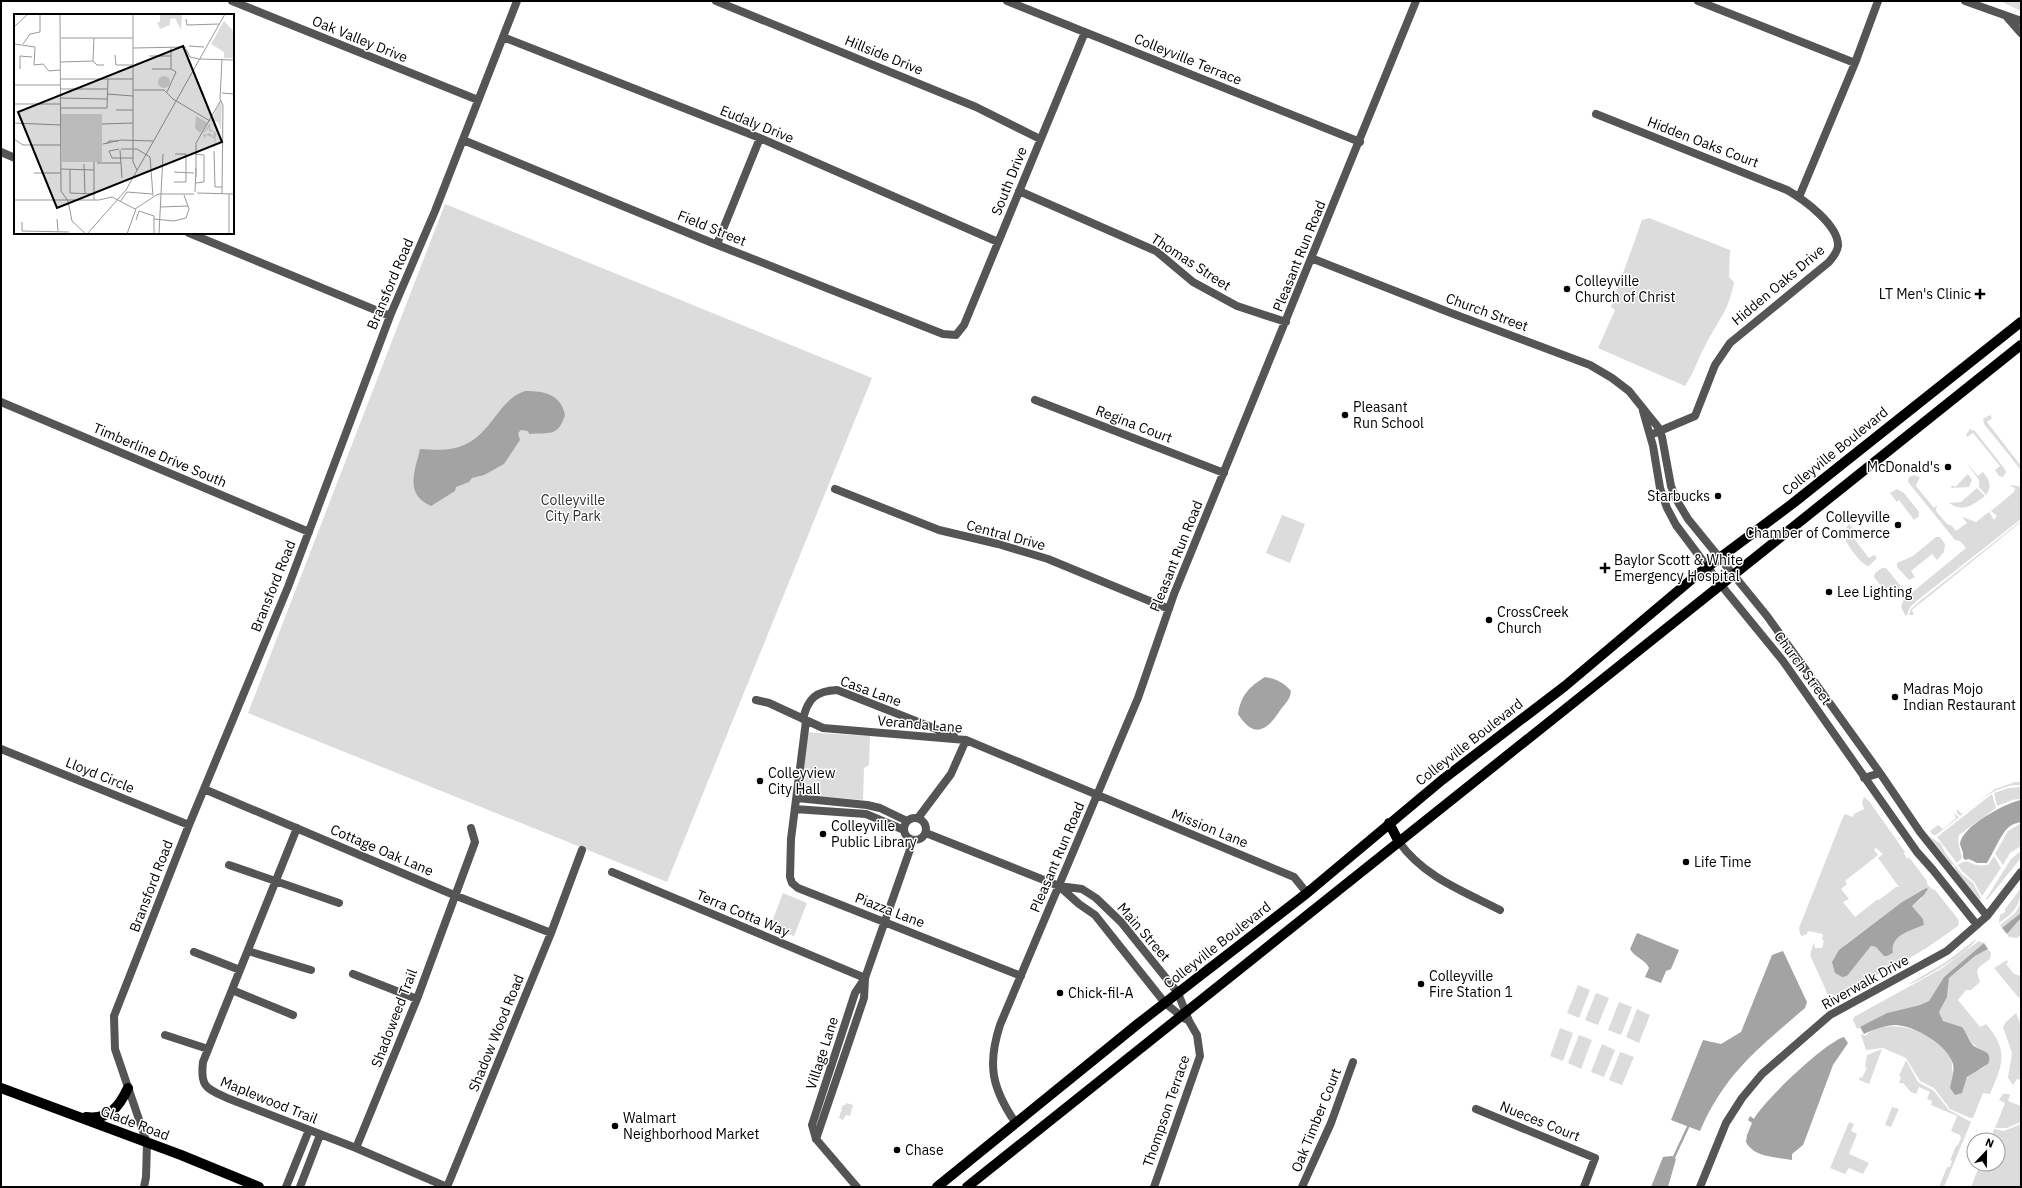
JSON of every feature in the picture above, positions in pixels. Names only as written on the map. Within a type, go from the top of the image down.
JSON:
[{"type":"main road","name":"Colleyville Boulevard","points":[[937,1187],[1015,1122],[1307,893],[1442,780],[1565,686],[1707,566],[1792,504],[2021,322]]},
{"type":"main road","points":[[967,1187],[1185,1017],[1399,842],[2021,345]]},
{"type":"main road","points":[[1389,823],[1399,842]]},
{"type":"main road","points":[[1307,893],[1318,908]]},
{"type":"main road","name":"Glade Road","points":[[1,1088],[259,1187]]},
{"type":"main road","points":[[75,1116],[97,1119],[109,1113],[120,1105],[128,1088]]},
{"type":"street","name":"Oak Valley Drive","points":[[232,1],[413,76],[478,100]]},
{"type":"street","name":"Bransford Road","points":[[144,1187],[146,1177],[147,1144],[116,1048],[114,1016],[189,825],[308,532],[390,316],[463,140],[518,1]]},
{"type":"street","name":"Hillside Drive","points":[[716,1],[976,107],[1040,139]]},
{"type":"street","name":"Colleyville Terrace","points":[[1007,1],[1360,142]]},
{"type":"street","name":"Pleasant Run Road","points":[[1015,1122],[1002,1103],[997,1089],[993,1062],[994,1044],[1000,1025],[1138,698],[1169,609],[1416,1]]},
{"type":"street","points":[[1698,1],[1855,63]]},
{"type":"street","points":[[1800,197],[1855,63],[1878,1]]},
{"type":"street","points":[[1965,1],[2021,21]]},
{"type":"street","points":[[2007,17],[2021,26]]},
{"type":"street","points":[[2007,17],[2021,33]]},
{"type":"street","name":"South Drive","points":[[952,336],[956,335],[964,325],[1085,32]]},
{"type":"street","name":"Eudaly Drive","points":[[503,37],[760,138],[998,242]]},
{"type":"street","name":"Hidden Oaks Court","points":[[1596,114],[1769,181],[1800,197]]},
{"type":"street","points":[[717,244],[760,138]]},
{"type":"street","name":"Field Street","points":[[463,140],[717,244],[943,334],[952,336]]},
{"type":"street","points":[[1,152],[14,158]]},
{"type":"street","name":"Thomas Street","points":[[1019,191],[1156,251],[1193,282],[1237,306],[1286,322]]},
{"type":"street","name":"Hidden Oaks Drive","points":[[1650,434],[1695,416],[1715,365],[1730,343],[1829,262],[1834,256],[1838,244],[1833,230],[1812,207],[1800,197]]},
{"type":"street","points":[[190,234],[390,316]]},
{"type":"street","name":"Church Street","points":[[1311,258],[1451,313],[1590,365],[1621,384],[1660,431],[1671,486],[1676,499],[1688,520],[1767,616],[1880,773],[1920,832],[1987,916]]},
{"type":"street","name":"Regina Court","points":[[1035,400],[1224,473]]},
{"type":"street","name":"Timberline Drive South","points":[[1,402],[308,532]]},
{"type":"street","name":"Church Street","points":[[1642,409],[1650,434],[1657,474],[1665,503],[1676,525],[1721,585],[1783,661],[1917,852],[1977,926]]},
{"type":"street","name":"Central Drive","points":[[835,489],[938,530],[998,544],[1048,559],[1169,609]]},
{"type":"street","points":[[1665,503],[1676,499]]},
{"type":"street","name":"Casa Lane","points":[[797,798],[806,709],[812,699],[819,693],[838,690],[966,740]]},
{"type":"street","points":[[1813,704],[1824,694]]},
{"type":"street","name":"Veranda Lane","points":[[756,700],[770,703],[823,728],[966,740],[1097,796]]},
{"type":"street","points":[[904,830],[907,821],[918,818],[951,774],[966,740]]},
{"type":"street","name":"Lloyd Circle","points":[[1,749],[189,825]]},
{"type":"street","points":[[1864,778],[1880,773]]},
{"type":"street","points":[[1869,785],[1880,773]]},
{"type":"street","name":"Cottage Oak Lane","points":[[204,789],[454,895],[551,933]]},
{"type":"street","name":"Mission Lane","points":[[1097,796],[1294,877],[1307,893]]},
{"type":"street","points":[[907,821],[880,808],[867,805],[797,798],[795,809],[866,814],[904,830],[908,838],[912,841],[921,840],[926,833],[926,826],[918,818]]},
{"type":"street","name":"Piazza Lane","points":[[795,809],[790,877],[792,883],[798,888],[1021,976]]},
{"type":"street","name":"Maplewood Trail","points":[[297,828],[208,1049],[203,1062],[201,1077],[207,1088],[246,1106],[356,1148],[447,1187]]},
{"type":"street","name":"Shadoweed Trail","points":[[356,1148],[417,999],[454,895],[475,842],[471,828]]},
{"type":"street","name":"Main Street","points":[[926,833],[1059,886],[1082,889],[1096,898],[1121,922],[1178,993],[1185,1017]]},
{"type":"street","name":"Village Lane","points":[[857,1187],[816,1139],[812,1125],[855,993],[865,978],[912,841]]},
{"type":"street","points":[[1399,842],[1407,853],[1430,874],[1500,910]]},
{"type":"street","name":"Shadow Wood Road","points":[[447,1187],[551,933],[582,850]]},
{"type":"street","points":[[229,865],[339,903]]},
{"type":"street","name":"Terra Cotta Way","points":[[612,872],[865,978]]},
{"type":"street","name":"Riverwalk Drive","points":[[1700,1187],[1726,1123],[1733,1110],[1751,1086],[1773,1062],[1830,1015],[1947,951],[1987,916],[2021,872]]},
{"type":"street","name":"Main Street","points":[[1059,886],[1079,904],[1095,915],[1165,1003],[1185,1017]]},
{"type":"street","points":[[248,951],[311,970]]},
{"type":"street","points":[[194,952],[240,970]]},
{"type":"street","points":[[353,974],[417,999]]},
{"type":"street","points":[[232,990],[293,1015]]},
{"type":"street","name":"Thompson Terrace","points":[[1154,1187],[1200,1056],[1198,1038],[1185,1017]]},
{"type":"street","points":[[165,1035],[208,1049]]},
{"type":"street","name":"Oak Timber Court","points":[[1302,1187],[1330,1123],[1353,1062]]},
{"type":"street","name":"Nueces Court","points":[[1476,1109],[1595,1158],[1584,1187]]},
{"type":"street","points":[[286,1187],[309,1130]]},
{"type":"street","points":[[300,1187],[320,1135]]},
{"type":"green space","points":[[2000,1],[2021,1],[2021,11]]},
{"type":"green space","name":"Colleyville City Park","points":[[445,204],[872,378],[667,882],[248,713]]},
{"type":"green space","points":[[1649,218],[1730,250],[1729,277],[1734,282],[1732,292],[1723,315],[1703,349],[1685,386],[1598,348],[1615,310],[1611,307],[1642,220]]},
{"type":"green space","points":[[1990,415],[1992,418],[1987,422],[2021,466],[2021,470],[1984,424],[1983,419]]},
{"type":"green space","points":[[1970,429],[1975,431],[2004,468],[2006,472],[2003,477],[1999,476],[1995,470],[2000,466],[1973,433],[1967,437],[1966,435]]},
{"type":"green space","points":[[1966,462],[1978,476],[1983,472],[1987,478],[1990,486],[1986,495],[1979,487],[1979,480]]},
{"type":"green space","points":[[1968,474],[1972,480],[1969,487],[1951,488],[1952,485],[1955,487]]},
{"type":"green space","points":[[1914,475],[1920,477],[1916,486],[1934,508],[1937,505],[1936,511],[1947,524],[1952,526],[1956,531],[1967,523],[1962,517],[1976,522],[1989,512],[1994,520],[1997,516],[1991,511],[2014,492],[2015,488],[2010,486],[2013,485],[2021,487],[2021,519],[1919,599],[1910,607],[1907,615],[1905,615],[1901,607],[1904,599],[1966,548],[1960,541],[1955,540],[1908,482],[1909,477]]},
{"type":"green space","points":[[1977,488],[1985,496],[1972,505],[1963,508],[1949,503],[1961,502]]},
{"type":"green space","points":[[1897,489],[1904,493],[1919,512],[1919,516],[1914,520],[1899,500],[1897,502],[1890,493]]},
{"type":"green space","points":[[1282,515],[1305,524],[1290,563],[1266,553]]},
{"type":"green space","points":[[2021,521],[1912,610],[1914,615],[1909,615],[1911,609],[1920,601]]},
{"type":"green space","points":[[1849,524],[1857,532],[1852,536],[1869,558],[1874,555],[1877,558],[1869,566],[1857,557],[1846,541],[1843,532]]},
{"type":"green space","points":[[1936,537],[1940,537],[1945,544],[1944,552],[1937,560],[1932,554],[1911,571],[1915,577],[1909,580],[1897,567],[1897,563],[1913,556]]},
{"type":"green space","points":[[1882,568],[1886,568],[1900,585],[1899,590],[1891,592],[1885,590],[1879,584],[1874,577],[1875,573]]},
{"type":"green space","points":[[803,732],[870,736],[869,765],[864,768],[863,800],[797,794]]},
{"type":"green space","points":[[2015,782],[2021,782],[2021,785],[2004,787],[1988,795],[1960,816],[1957,813],[1957,809],[1962,814],[1995,789]]},
{"type":"green space","points":[[2021,787],[2020,799],[2012,800],[1997,806],[1994,793],[2009,788]]},
{"type":"green space","points":[[1992,794],[1996,808],[1959,835],[1958,841],[1962,858],[1957,863],[1937,837]]},
{"type":"green space","points":[[1864,797],[1869,801],[1905,852],[1904,853],[1907,859],[1909,858],[1906,853],[1927,881],[1927,884],[1935,890],[1958,919],[1959,923],[1958,926],[1925,949],[1899,964],[1891,966],[1890,968],[1838,996],[1831,994],[1828,995],[1810,955],[1814,942],[1815,948],[1822,948],[1824,940],[1822,940],[1823,934],[1808,931],[1807,934],[1802,936],[1799,928],[1843,817],[1845,814],[1853,817],[1854,814],[1864,809],[1862,802]],"holes":[[[1876,848],[1883,854],[1878,858],[1899,887],[1896,887],[1879,900],[1878,899],[1855,917],[1843,902],[1849,899],[1841,889],[1847,884],[1845,881],[1878,855],[1874,850]],[[1926,888],[1921,899],[1912,906],[1923,919],[1924,925],[1907,931],[1898,937],[1893,947],[1893,953],[1887,956],[1876,947],[1871,946],[1847,976],[1844,946],[1902,902]]]},
{"type":"green space","points":[[1953,813],[1959,817],[1936,835],[1933,835],[1930,831],[1938,825],[1943,829],[1956,818]]},
{"type":"green space","points":[[2021,823],[2021,846],[2010,853],[2003,865],[1995,854],[2008,831]]},
{"type":"green space","points":[[1929,836],[1941,844],[1946,854],[1962,874],[1973,883],[1981,898],[1980,900],[1956,871],[1954,865],[1951,864]]},
{"type":"green space","points":[[2021,851],[2021,858],[1987,900],[1986,899],[2011,859]]},
{"type":"green space","points":[[1994,856],[2001,868],[1982,896],[1974,882],[1958,865],[1966,861],[1978,865],[1988,865]]},
{"type":"green space","points":[[2021,888],[2018,904],[2008,916],[1999,923],[2000,915],[2005,912],[2005,909]]},
{"type":"green space","points":[[783,893],[807,903],[794,936],[770,927]]},
{"type":"green space","points":[[2021,903],[2020,915],[2002,928],[2000,925],[2015,913]]},
{"type":"green space","points":[[2021,918],[2021,935],[2017,938],[2009,937],[2007,934]]},
{"type":"green space","points":[[1976,939],[1966,950],[1945,965],[1907,985],[1946,962]]},
{"type":"green space","points":[[1979,941],[1984,943],[1944,977],[1929,1001],[1920,1005],[1887,1013],[1857,1029],[1853,1020],[1854,1017],[1941,969]]},
{"type":"green space","points":[[1988,949],[1991,953],[1990,959],[1979,967],[1977,972],[1980,982],[1971,990],[1966,990],[1958,1000],[1980,1027],[1986,1024],[1993,1033],[2001,1050],[2002,1058],[1998,1074],[1990,1094],[1983,1093],[1973,1118],[1970,1118],[1950,1109],[1934,1088],[1920,1081],[1906,1058],[1883,1048],[1866,1050],[1861,1035],[1863,1034],[1865,1036],[1874,1030],[1885,1027],[1897,1026],[1921,1032],[1941,1045],[1948,1053],[1952,1061],[1953,1074],[1963,1090],[1969,1075],[1988,1064],[1978,1048],[1971,1042],[1962,1027],[1943,1021],[1939,1012],[1947,997],[1949,978],[1975,956]]},
{"type":"green space","points":[[2007,960],[2008,962],[2006,964],[2014,974],[2021,976],[2021,995],[2019,998],[1994,968]]},
{"type":"green space","points":[[1578,985],[1590,990],[1579,1018],[1567,1013]]},
{"type":"green space","points":[[1596,993],[1609,998],[1598,1025],[1585,1020]]},
{"type":"green space","points":[[1619,1002],[1632,1007],[1621,1035],[1608,1030]]},
{"type":"green space","points":[[1637,1009],[1650,1015],[1639,1043],[1626,1037]]},
{"type":"green space","points":[[2016,1013],[2021,1025],[2021,1080],[2017,1079],[2013,1085],[2008,1078],[2012,1053],[2003,1027],[2006,1022]]},
{"type":"green space","points":[[1560,1028],[1573,1033],[1563,1061],[1550,1056]]},
{"type":"green space","points":[[1579,1035],[1592,1040],[1581,1069],[1568,1063]]},
{"type":"green space","points":[[1602,1044],[1615,1050],[1604,1077],[1591,1072]]},
{"type":"green space","points":[[1882,1049],[1869,1084],[1859,1080],[1860,1077],[1862,1078],[1867,1068],[1865,1067],[1867,1055]]},
{"type":"green space","points":[[1620,1052],[1634,1057],[1622,1085],[1609,1080]]},
{"type":"green space","points":[[1906,1060],[1918,1082],[1934,1091],[1949,1110],[1971,1122],[1944,1187],[1939,1187],[1947,1167],[1950,1167],[1952,1161],[1950,1160],[1961,1138],[1960,1135],[1951,1131],[1957,1116],[1931,1105],[1932,1101],[1927,1099],[1930,1092],[1919,1087],[1916,1094],[1911,1092],[1903,1083],[1899,1083],[1901,1077],[1899,1076]]},
{"type":"green space","points":[[2003,1094],[2010,1094],[2008,1101],[2021,1106],[2021,1122],[2007,1128],[1995,1128],[2005,1103],[1999,1100]]},
{"type":"green space","points":[[846,1103],[853,1105],[850,1116],[846,1115],[843,1120],[839,1118],[841,1111],[843,1111],[841,1110],[843,1105]]},
{"type":"green space","points":[[1892,1107],[1899,1109],[1891,1127],[1885,1125]]},
{"type":"green space","points":[[1849,1122],[1854,1124],[1851,1131],[1857,1134],[1849,1154],[1869,1163],[1863,1174],[1849,1168],[1845,1174],[1830,1168]]},
{"type":"green space","points":[[2021,1124],[2021,1187],[1971,1187],[1977,1172],[2006,1172],[2006,1132],[1993,1132],[1994,1129],[2004,1131]]},
{"type":"shaded area","points":[[525,391],[545,393],[556,398],[560,402],[565,415],[556,431],[529,434],[528,431],[521,430],[518,433],[520,440],[504,464],[484,475],[472,478],[469,482],[456,487],[455,491],[431,506],[423,501],[417,495],[414,488],[414,474],[420,449],[444,450],[462,446],[471,442],[479,436],[508,401]]},
{"type":"shaded area","points":[[1265,677],[1282,683],[1291,691],[1286,702],[1274,719],[1264,728],[1259,730],[1249,727],[1238,714],[1241,702],[1247,692],[1254,684]]},
{"type":"shaded area","points":[[2021,800],[2021,822],[2012,825],[2006,830],[1987,863],[1977,863],[1969,859],[1965,860],[1960,844],[1962,837],[1968,830],[1995,811]]},
{"type":"shaded area","points":[[1926,888],[1928,889],[1923,896],[1912,906],[1923,919],[1924,925],[1902,934],[1895,942],[1893,953],[1884,956],[1876,947],[1871,946],[1847,976],[1842,977],[1835,973],[1832,962],[1839,950],[1902,902]]},
{"type":"shaded area","points":[[2021,913],[2021,918],[2007,934],[2002,928]]},
{"type":"shaded area","points":[[1637,933],[1679,950],[1671,969],[1666,971],[1661,983],[1645,977],[1649,968],[1645,962],[1630,949]]},
{"type":"shaded area","points":[[1984,943],[1988,949],[1975,956],[1949,978],[1947,997],[1939,1012],[1943,1021],[1962,1027],[1972,1044],[1987,1053],[1989,1056],[1988,1064],[1967,1077],[1962,1093],[1955,1095],[1950,1088],[1954,1070],[1950,1057],[1945,1050],[1930,1038],[1904,1026],[1888,1026],[1875,1029],[1864,1034],[1860,1027],[1887,1013],[1920,1005],[1929,1001],[1944,977]]},
{"type":"shaded area","points":[[1783,951],[1807,1002],[1805,1008],[1758,1049],[1732,1077],[1720,1093],[1700,1131],[1671,1120],[1703,1040],[1721,1044],[1741,1032],[1772,955]]},
{"type":"shaded area","points":[[1844,1037],[1848,1043],[1833,1065],[1803,1145],[1792,1154],[1792,1160],[1760,1154],[1750,1147],[1746,1142],[1752,1123],[1748,1120],[1750,1116],[1754,1119],[1769,1100],[1810,1060],[1824,1049]]},
{"type":"shaded area","points":[[1672,1156],[1676,1159],[1668,1187],[1651,1187],[1663,1157]]},
{"type":"waterway","points":[[1674,1157],[1688,1127]]},
{"type":"place","name":"Colleyville Church of Christ","points":[[1567,289]]},
{"type":"place","name":"LT Men's Clinic","points":[[1980,294]]},
{"type":"place","name":"Pleasant Run School","points":[[1345,415]]},
{"type":"place","name":"McDonald's","points":[[1948,467]]},
{"type":"place","name":"Starbucks","points":[[1718,496]]},
{"type":"place","name":"Colleyville Chamber of Commerce","points":[[1898,525]]},
{"type":"place","name":"Baylor Scott & White Emergency Hospital","points":[[1605,568]]},
{"type":"place","name":"Lee Lighting","points":[[1829,592]]},
{"type":"place","name":"CrossCreek Church","points":[[1489,620]]},
{"type":"place","name":"Madras Mojo Indian Restaurant","points":[[1895,697]]},
{"type":"place","name":"Colleyview City Hall","points":[[760,781]]},
{"type":"place","name":"Colleyville Public Library","points":[[823,834]]},
{"type":"place","name":"Life Time","points":[[1686,862]]},
{"type":"place","name":"Colleyville Fire Station 1","points":[[1421,984]]},
{"type":"place","name":"Chick-fil-A","points":[[1060,993]]},
{"type":"place","name":"Walmart Neighborhood Market","points":[[615,1126]]},
{"type":"place","name":"Chase","points":[[897,1150]]}]
